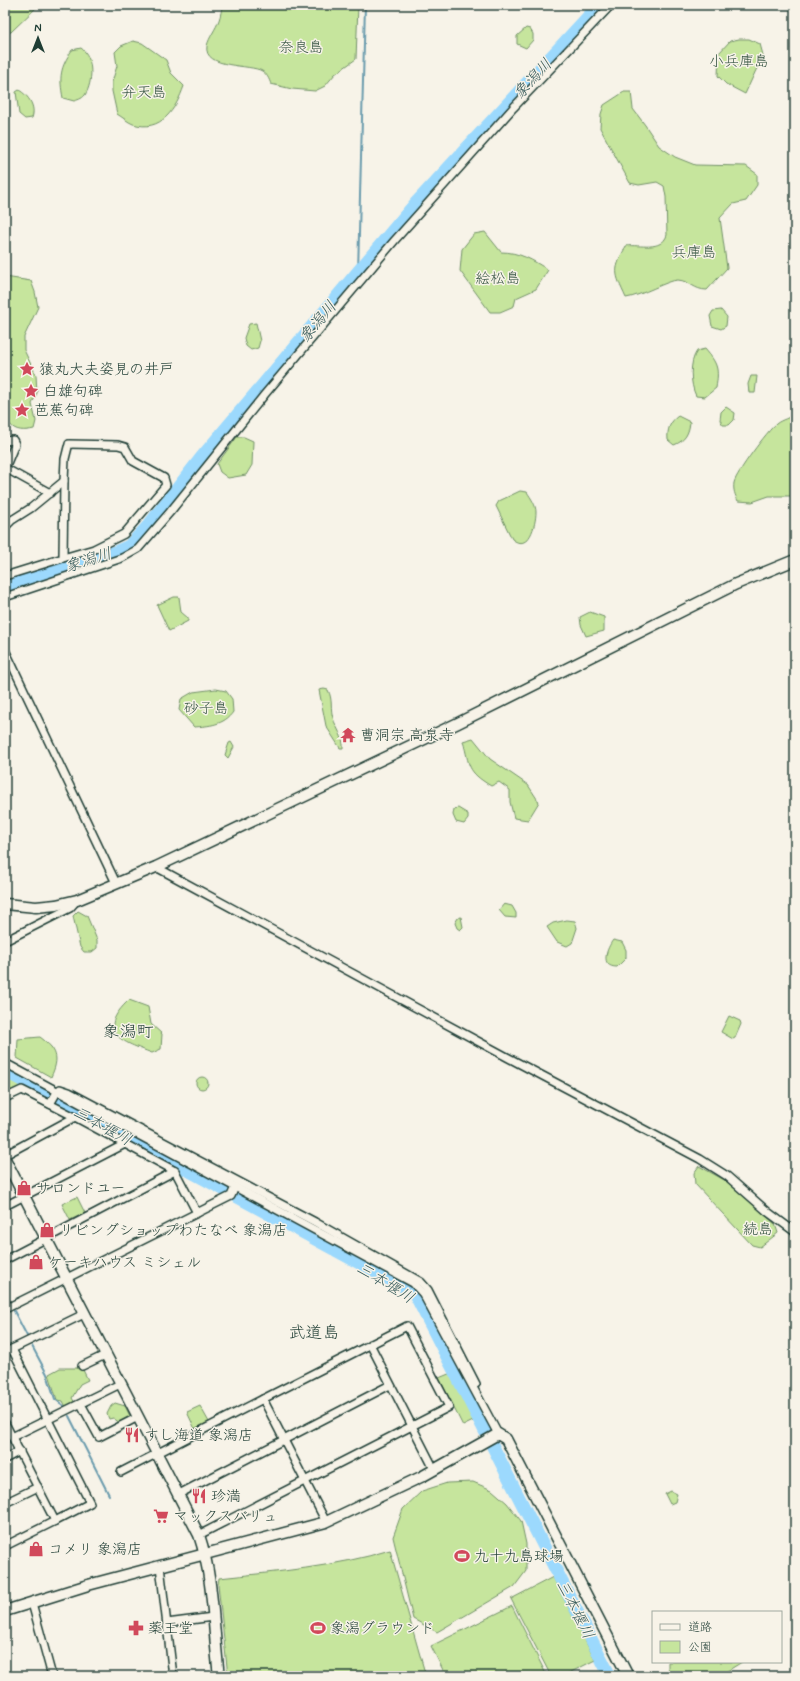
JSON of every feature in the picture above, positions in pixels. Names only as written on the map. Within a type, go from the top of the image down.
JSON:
[{"type":"street","points":[[5,597],[122,558],[138,549],[395,240],[519,102],[611,5]]},
{"type":"street","points":[[5,441],[13,440],[15,444],[5,468],[50,492]]},
{"type":"street","points":[[5,576],[94,549],[124,534],[166,485],[164,478],[133,461],[125,447],[118,445],[69,446],[65,459],[63,558]]},
{"type":"street","points":[[6,522],[64,481]]},
{"type":"street","points":[[5,904],[36,907],[77,900],[156,867],[458,723],[730,587],[795,560]]},
{"type":"street","points":[[5,650],[116,883]]},
{"type":"street","points":[[156,867],[507,1057],[700,1159],[727,1176],[768,1212],[795,1232]]},
{"type":"street","points":[[6,938],[70,908],[77,900]]},
{"type":"street","points":[[5,1064],[413,1283],[423,1294],[498,1433],[506,1439],[628,1676]]},
{"type":"street","points":[[5,1098],[22,1090],[75,1117],[175,1172],[197,1213]]},
{"type":"street","points":[[50,1104],[56,1092],[60,1090],[69,1092],[315,1222],[421,1282],[428,1290],[498,1433]]},
{"type":"street","points":[[5,1155],[75,1117]]},
{"type":"street","points":[[5,1206],[125,1144]]},
{"type":"street","points":[[5,1159],[138,1417],[156,1455],[199,1535],[205,1554],[219,1676]]},
{"type":"street","points":[[5,1260],[175,1172]]},
{"type":"street","points":[[5,1309],[230,1196],[235,1188]]},
{"type":"street","points":[[5,1353],[84,1314]]},
{"type":"street","points":[[121,1472],[407,1326],[449,1407],[199,1535]]},
{"type":"street","points":[[370,1344],[434,1469]]},
{"type":"street","points":[[5,1546],[90,1503],[12,1349]]},
{"type":"street","points":[[82,1366],[105,1354]]},
{"type":"street","points":[[12,1437],[120,1384]]},
{"type":"street","points":[[177,1495],[390,1385]]},
{"type":"street","points":[[263,1399],[326,1522]]},
{"type":"street","points":[[81,1404],[99,1437],[138,1417]]},
{"type":"street","points":[[5,1423],[55,1521]]},
{"type":"street","points":[[5,1611],[88,1585],[326,1522],[348,1513],[434,1469],[498,1433]]},
{"type":"street","points":[[5,1459],[20,1451]]},
{"type":"street","points":[[5,1503],[38,1487]]},
{"type":"street","points":[[160,1566],[173,1676]]},
{"type":"street","points":[[32,1603],[52,1676]]},
{"type":"street","points":[[167,1623],[212,1617]]},
{"type":"green space","points":[[5,5],[39,5],[11,32],[5,33]]},
{"type":"green space","name":"奈良島","points":[[223,5],[306,5],[328,9],[332,5],[358,5],[356,59],[335,74],[325,86],[315,91],[292,89],[271,84],[267,75],[262,71],[220,62],[212,59],[208,53],[207,46],[220,18]]},
{"type":"green space","points":[[526,28],[530,29],[533,34],[533,40],[526,48],[517,44],[517,36]]},
{"type":"green space","name":"小兵庫島","points":[[749,39],[760,44],[763,55],[745,94],[726,84],[718,76],[719,53],[730,41]]},
{"type":"green space","name":"弁天島","points":[[133,41],[142,43],[166,60],[171,73],[184,86],[172,111],[159,122],[152,125],[143,126],[133,124],[117,114],[112,91],[112,82],[117,66],[115,52],[121,46]]},
{"type":"green space","points":[[81,48],[88,57],[91,77],[88,90],[85,95],[74,101],[63,98],[61,78],[65,62],[72,50]]},
{"type":"green space","points":[[19,90],[26,95],[31,102],[33,110],[32,118],[25,119],[19,114],[16,92]]},
{"type":"green space","name":"兵庫島","points":[[624,92],[631,92],[633,109],[659,146],[675,157],[695,165],[746,166],[757,174],[757,185],[746,201],[733,204],[720,218],[727,268],[707,290],[699,289],[686,282],[678,280],[626,298],[619,282],[617,277],[617,267],[626,246],[650,246],[660,244],[667,235],[666,197],[664,186],[657,182],[639,185],[630,183],[600,128],[601,114],[604,105]]},
{"type":"green space","name":"絵松島","points":[[485,232],[501,252],[514,253],[526,257],[548,270],[536,289],[516,298],[514,306],[500,312],[490,312],[460,271],[462,249],[474,234]]},
{"type":"green space","points":[[5,277],[31,281],[38,307],[24,337],[24,350],[36,375],[37,393],[32,404],[36,421],[34,429],[31,430],[20,430],[11,426],[7,414],[4,377]]},
{"type":"green space","points":[[721,310],[727,317],[726,326],[721,329],[712,326],[710,316],[713,311]]},
{"type":"green space","points":[[256,323],[260,341],[258,348],[251,350],[246,346],[244,338],[249,324]]},
{"type":"green space","points":[[705,349],[715,363],[717,376],[716,388],[705,397],[696,396],[692,385],[691,373],[694,356],[697,351]]},
{"type":"green space","points":[[751,376],[757,376],[755,393],[749,393],[748,384]]},
{"type":"green space","points":[[726,407],[735,413],[734,420],[729,425],[723,425],[720,420],[721,412]]},
{"type":"green space","points":[[795,413],[795,496],[769,496],[752,502],[738,501],[734,492],[734,483],[740,470],[766,434],[778,422]]},
{"type":"green space","points":[[678,416],[690,422],[684,439],[674,445],[668,440],[668,432],[671,423]]},
{"type":"green space","points":[[237,437],[244,437],[253,441],[252,465],[246,475],[228,478],[220,472],[217,464]]},
{"type":"green space","points":[[520,491],[527,492],[536,509],[533,530],[527,540],[523,542],[518,542],[512,539],[496,506],[499,501]]},
{"type":"green space","points":[[174,597],[179,597],[181,612],[188,618],[188,621],[169,631],[157,605]]},
{"type":"green space","points":[[590,612],[604,617],[604,631],[586,636],[581,625],[580,617]]},
{"type":"green space","name":"砂子島","points":[[216,689],[226,691],[232,699],[233,712],[225,720],[216,724],[194,727],[179,710],[181,699],[193,692]]},
{"type":"green space","points":[[319,690],[328,690],[330,693],[332,715],[341,736],[343,748],[340,748],[326,726]]},
{"type":"green space","points":[[473,738],[490,759],[528,785],[539,802],[528,820],[514,818],[510,802],[510,790],[499,782],[491,786],[473,772],[468,762],[463,741]]},
{"type":"green space","points":[[231,742],[234,747],[228,758],[225,755],[229,743]]},
{"type":"green space","points":[[458,808],[468,814],[468,819],[464,824],[456,822],[453,815],[454,809]]},
{"type":"green space","points":[[504,904],[512,906],[516,913],[516,918],[505,917],[499,910]]},
{"type":"green space","points":[[78,911],[87,916],[97,940],[97,948],[92,952],[84,952],[80,947],[73,916]]},
{"type":"green space","points":[[461,917],[463,927],[460,930],[457,928],[455,923],[458,918]]},
{"type":"green space","points":[[567,920],[575,921],[577,928],[572,943],[567,946],[557,942],[547,927],[553,923]]},
{"type":"green space","points":[[613,940],[622,942],[626,950],[626,958],[617,967],[611,966],[606,961],[607,952]]},
{"type":"green space","points":[[129,1000],[148,1007],[151,1024],[162,1034],[161,1049],[152,1053],[131,1045],[116,1035],[113,1028],[114,1021],[119,1011]]},
{"type":"green space","points":[[729,1016],[740,1021],[741,1024],[735,1038],[733,1039],[721,1032]]},
{"type":"green space","points":[[40,1037],[50,1046],[55,1054],[56,1059],[51,1077],[17,1058],[18,1039]]},
{"type":"green space","points":[[5,1077],[21,1086],[5,1094]]},
{"type":"green space","points":[[200,1077],[204,1077],[208,1083],[204,1089],[200,1089],[196,1085],[196,1081]]},
{"type":"green space","name":"続島","points":[[699,1166],[728,1182],[775,1224],[778,1233],[760,1247],[752,1245],[695,1184],[694,1173]]},
{"type":"green space","points":[[77,1197],[85,1213],[70,1220],[62,1204]]},
{"type":"green space","points":[[60,1368],[82,1368],[88,1380],[80,1384],[72,1398],[75,1403],[66,1407],[63,1401],[57,1400],[49,1374]]},
{"type":"green space","points":[[451,1373],[475,1420],[463,1426],[439,1378]]},
{"type":"green space","points":[[115,1403],[125,1406],[131,1418],[120,1423],[113,1418],[109,1419],[107,1414],[111,1406]]},
{"type":"green space","points":[[200,1406],[209,1422],[195,1429],[187,1412]]},
{"type":"green space","name":"九十九島球場","points":[[473,1482],[492,1490],[507,1503],[521,1521],[526,1544],[526,1571],[514,1587],[437,1632],[413,1619],[393,1537],[403,1509],[422,1491],[447,1483]]},
{"type":"green space","points":[[671,1491],[677,1494],[675,1502],[670,1504],[665,1494]]},
{"type":"green space","name":"象潟グラウンド","points":[[390,1550],[425,1673],[401,1676],[228,1676],[218,1584],[219,1578],[327,1565]]},
{"type":"green space","points":[[553,1577],[595,1660],[563,1676],[551,1676],[511,1599]]},
{"type":"green space","points":[[512,1606],[547,1676],[446,1676],[431,1646]]},
{"type":"green space","points":[[668,1663],[740,1663],[719,1676],[668,1676]]},
{"type":"waterway","points":[[358,272],[365,5]]},
{"type":"waterway","name":"象潟川","points":[[5,587],[118,551],[129,546],[148,526],[201,458],[415,204],[599,5]]},
{"type":"waterway","name":"三本堰川","points":[[5,1071],[411,1291],[416,1296],[610,1676]]},
{"type":"waterway","points":[[5,1293],[9,1301]]},
{"type":"waterway","points":[[14,1311],[27,1336]]},
{"type":"waterway","points":[[32,1346],[47,1374],[55,1399],[64,1406]]},
{"type":"waterway","points":[[69,1416],[109,1495]]},
{"type":"place","name":"猿丸大夫姿見の井戸","points":[[27,369]]},
{"type":"place","name":"白雄句碑","points":[[31,391]]},
{"type":"place","name":"芭蕉句碑","points":[[22,410]]},
{"type":"place","name":"曹洞宗 高泉寺","points":[[348,735]]},
{"type":"place","name":"サロンドユー","points":[[24,1188]]},
{"type":"place","name":"リビングショップわたなべ 象潟店","points":[[47,1230]]},
{"type":"place","name":"ケーキハウス ミシェル","points":[[36,1262]]},
{"type":"place","name":"すし海道 象潟店","points":[[132,1435]]},
{"type":"place","name":"珍満","points":[[199,1496]]},
{"type":"place","name":"マックスバリュ","points":[[161,1516]]},
{"type":"place","name":"コメリ 象潟店","points":[[36,1549]]},
{"type":"place","name":"九十九島球場","points":[[462,1556]]},
{"type":"place","name":"薬王堂","points":[[136,1628]]},
{"type":"place","name":"象潟グラウンド","points":[[318,1628]]},
{"type":"district","name":"象潟町","points":[[128,1031]]},
{"type":"district","name":"武道島","points":[[314,1332]]}]
